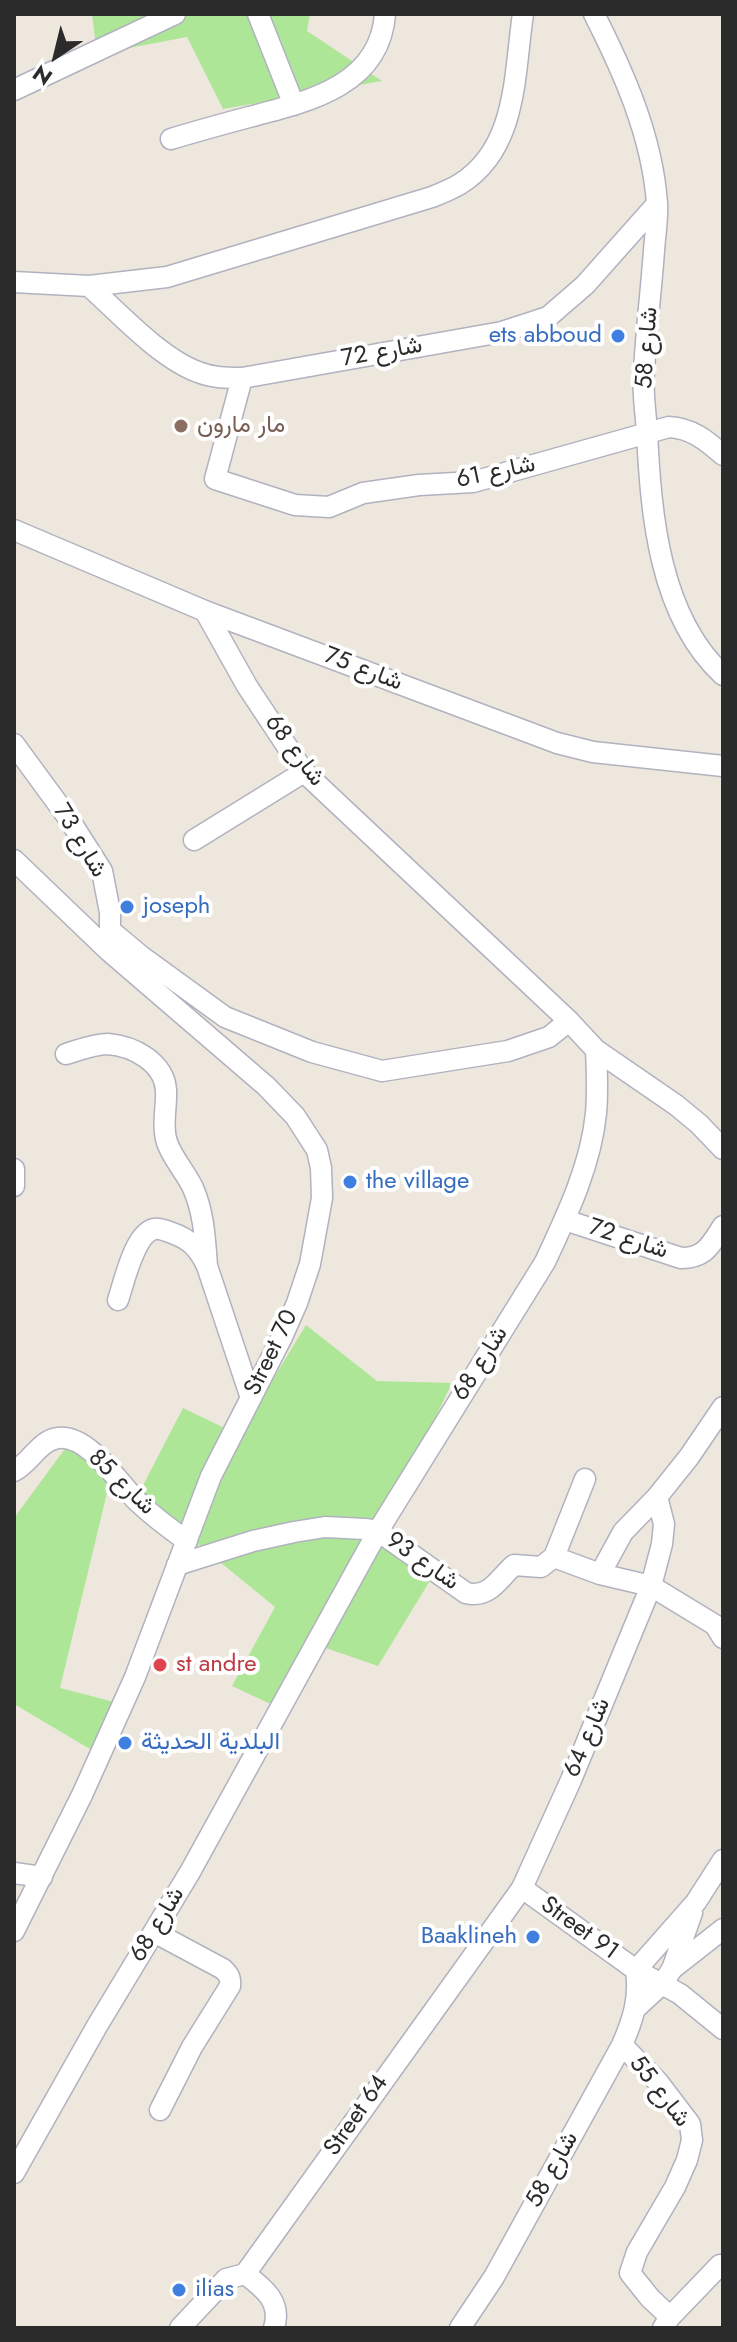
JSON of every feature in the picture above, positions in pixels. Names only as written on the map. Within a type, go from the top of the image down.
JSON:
[{"type":"street","points":[[14,90],[175,14]]},
{"type":"street","points":[[258,14],[294,105]]},
{"type":"street","points":[[171,139],[294,105],[332,90],[363,67],[381,41],[385,14]]},
{"type":"street","points":[[14,282],[89,286],[167,277],[432,197],[461,183],[479,169],[494,150],[506,124],[515,86],[523,14]]},
{"type":"street","name":"شارع 58","points":[[594,14],[613,52],[644,132],[657,204],[643,375],[649,492],[656,537],[678,608],[709,662],[723,675]]},
{"type":"street","name":"شارع 72","points":[[89,286],[172,359],[198,372],[223,378],[242,378],[502,332],[548,317],[585,285],[657,204]]},
{"type":"street","name":"شارع 61","points":[[242,378],[215,479],[295,505],[329,507],[363,493],[473,482],[669,427],[693,432],[723,455]]},
{"type":"street","name":"شارع 75","points":[[14,530],[205,611],[557,743],[606,753],[723,766]]},
{"type":"street","name":"شارع 68","points":[[14,2173],[97,2026],[190,1872],[378,1531],[545,1262],[565,1220],[593,1134],[598,1093],[596,1050],[304,772],[247,686],[205,611]]},
{"type":"street","name":"شارع 73","points":[[14,744],[69,819],[102,871],[108,894],[110,941]]},
{"type":"street","points":[[194,840],[304,772]]},
{"type":"street","name":"Street 70","points":[[14,860],[110,941],[295,1116],[317,1150],[322,1198],[310,1264],[297,1303],[211,1476],[135,1677],[82,1795],[14,1931]]},
{"type":"street","points":[[110,941],[141,956],[225,1017],[312,1052],[382,1071],[508,1051],[549,1037],[569,1021]]},
{"type":"street","points":[[66,1054],[106,1044],[124,1047],[141,1054],[162,1073],[166,1091],[165,1129],[168,1145],[192,1187],[202,1216],[207,1266]]},
{"type":"street","points":[[596,1050],[676,1105],[723,1149]]},
{"type":"street","points":[[14,1169],[14,1186]]},
{"type":"street","name":"شارع 72","points":[[565,1220],[668,1255],[691,1258],[708,1248],[723,1226]]},
{"type":"street","points":[[118,1300],[139,1241],[154,1229],[188,1240],[199,1250],[207,1266],[251,1398]]},
{"type":"street","points":[[600,1574],[623,1532],[657,1497],[689,1457],[723,1407]]},
{"type":"street","name":"شارع 85","points":[[14,1471],[50,1440],[70,1439],[98,1457],[142,1506],[187,1541]]},
{"type":"street","points":[[585,1479],[554,1557],[600,1574],[651,1586],[720,1628]]},
{"type":"street","name":"شارع 64","points":[[522,1888],[571,1780],[651,1586],[664,1524],[657,1497]]},
{"type":"street","name":"شارع 93","points":[[177,1565],[253,1541],[294,1532],[325,1527],[378,1531],[460,1589],[475,1595],[487,1592],[514,1565],[541,1567],[554,1557]]},
{"type":"street","name":"شارع 58","points":[[460,2328],[494,2277],[622,2045],[636,2008],[636,1970],[696,1902],[723,1860]]},
{"type":"street","points":[[14,1873],[42,1877]]},
{"type":"street","name":"Street 91","points":[[522,1888],[636,1970],[668,1976],[723,2029]]},
{"type":"street","name":"Street 64","points":[[180,2328],[226,2279],[245,2274],[522,1888]]},
{"type":"street","name":"شارع 58","points":[[636,2008],[668,1976],[696,1902]]},
{"type":"street","points":[[668,1976],[723,1929]]},
{"type":"street","points":[[154,1932],[223,1969],[230,1980],[230,1986],[192,2047],[160,2110]]},
{"type":"street","name":"شارع 55","points":[[622,2045],[658,2082],[690,2124],[692,2140],[687,2160],[637,2252],[630,2273],[667,2322]]},
{"type":"street","points":[[667,2322],[720,2265]]},
{"type":"street","points":[[245,2274],[266,2290],[275,2305],[277,2318],[274,2328]]},
{"type":"green space","points":[[92,14],[310,14],[307,31],[382,81],[223,109],[187,37],[97,54]]},
{"type":"green space","points":[[306,1325],[377,1381],[452,1383],[377,1539],[434,1574],[378,1666],[320,1646],[275,1706],[232,1686],[275,1607],[138,1495],[183,1408],[239,1435]]},
{"type":"green space","points":[[67,1446],[113,1468],[60,1688],[122,1704],[100,1755],[14,1704],[14,1518]]},
{"type":"place","name":"ets abboud","points":[[618,336]]},
{"type":"place","name":"مار مارون","points":[[181,426]]},
{"type":"place","name":"joseph","points":[[127,907]]},
{"type":"place","name":"the village","points":[[350,1182]]},
{"type":"place","name":"st andre","points":[[160,1665]]},
{"type":"place","name":"البلدية الحديثة","points":[[125,1743]]},
{"type":"place","name":"Baaklineh","points":[[533,1937]]},
{"type":"place","name":"ilias","points":[[179,2290]]}]
